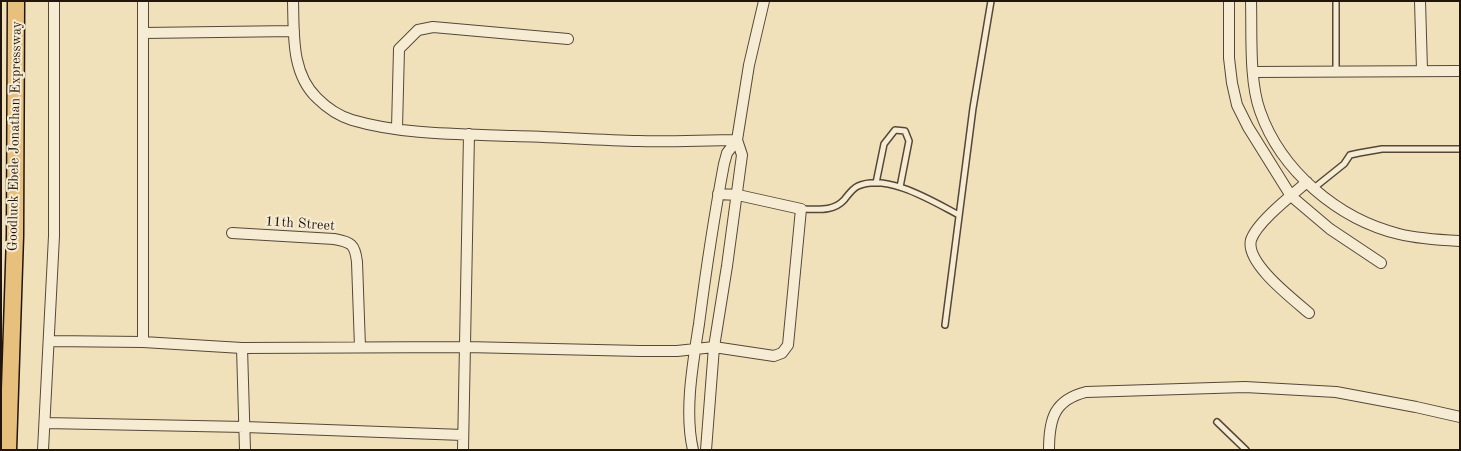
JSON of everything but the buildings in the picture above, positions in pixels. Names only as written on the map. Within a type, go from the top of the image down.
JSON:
[{"type":"main road","name":"Goodluck Ebele Jonathan Expressway","points":[[8,450],[15,236],[16,1]]},
{"type":"street","points":[[44,450],[54,236],[54,1]]},
{"type":"street","points":[[143,1],[143,342]]},
{"type":"street","points":[[293,1],[296,58],[301,76],[316,97],[334,111],[350,119],[397,128],[469,134],[640,141],[737,140]]},
{"type":"street","points":[[706,450],[714,347],[738,195],[742,155],[737,140],[749,65],[764,1]]},
{"type":"street","points":[[1229,1],[1232,83],[1238,105],[1248,127],[1291,196],[1330,229],[1381,263]]},
{"type":"street","points":[[1251,1],[1253,72],[1259,110],[1279,149],[1311,185],[1348,214],[1380,228],[1421,238],[1460,241]]},
{"type":"street","points":[[1420,1],[1422,70]]},
{"type":"street","points":[[397,128],[399,49],[418,30],[434,27],[568,39]]},
{"type":"street","points":[[143,33],[294,31]]},
{"type":"street","points":[[1253,72],[1460,71]]},
{"type":"street","points":[[463,450],[469,134]]},
{"type":"street","points":[[692,450],[690,428],[691,388],[695,349],[726,153],[737,140]]},
{"type":"street","points":[[1309,313],[1267,276],[1251,249],[1251,240],[1263,222],[1291,196],[1311,185]]},
{"type":"street","points":[[49,341],[143,342],[242,348],[466,347],[677,351],[714,347],[774,356],[787,348],[790,334],[801,209],[738,195],[718,194]]},
{"type":"street","name":"11th Street","points":[[232,233],[334,239],[343,240],[352,245],[355,248],[357,262],[360,347]]},
{"type":"street","points":[[242,348],[244,450]]},
{"type":"street","points":[[1049,450],[1049,430],[1053,417],[1062,404],[1072,396],[1086,392],[1245,387],[1336,392],[1416,406],[1460,417]]},
{"type":"street","points":[[44,423],[245,427],[463,435]]},
{"type":"lane","points":[[945,325],[973,108],[991,1]]},
{"type":"lane","points":[[1336,1],[1336,71]]},
{"type":"lane","points":[[876,183],[884,144],[888,136],[895,130],[900,129],[905,131],[909,141],[900,187]]},
{"type":"lane","points":[[1311,185],[1344,164],[1350,156],[1359,153],[1382,149],[1460,150]]},
{"type":"lane","points":[[801,209],[831,209],[838,206],[858,186],[876,183],[900,187],[920,194],[959,215]]},
{"type":"lane","points":[[1217,422],[1246,450]]}]
